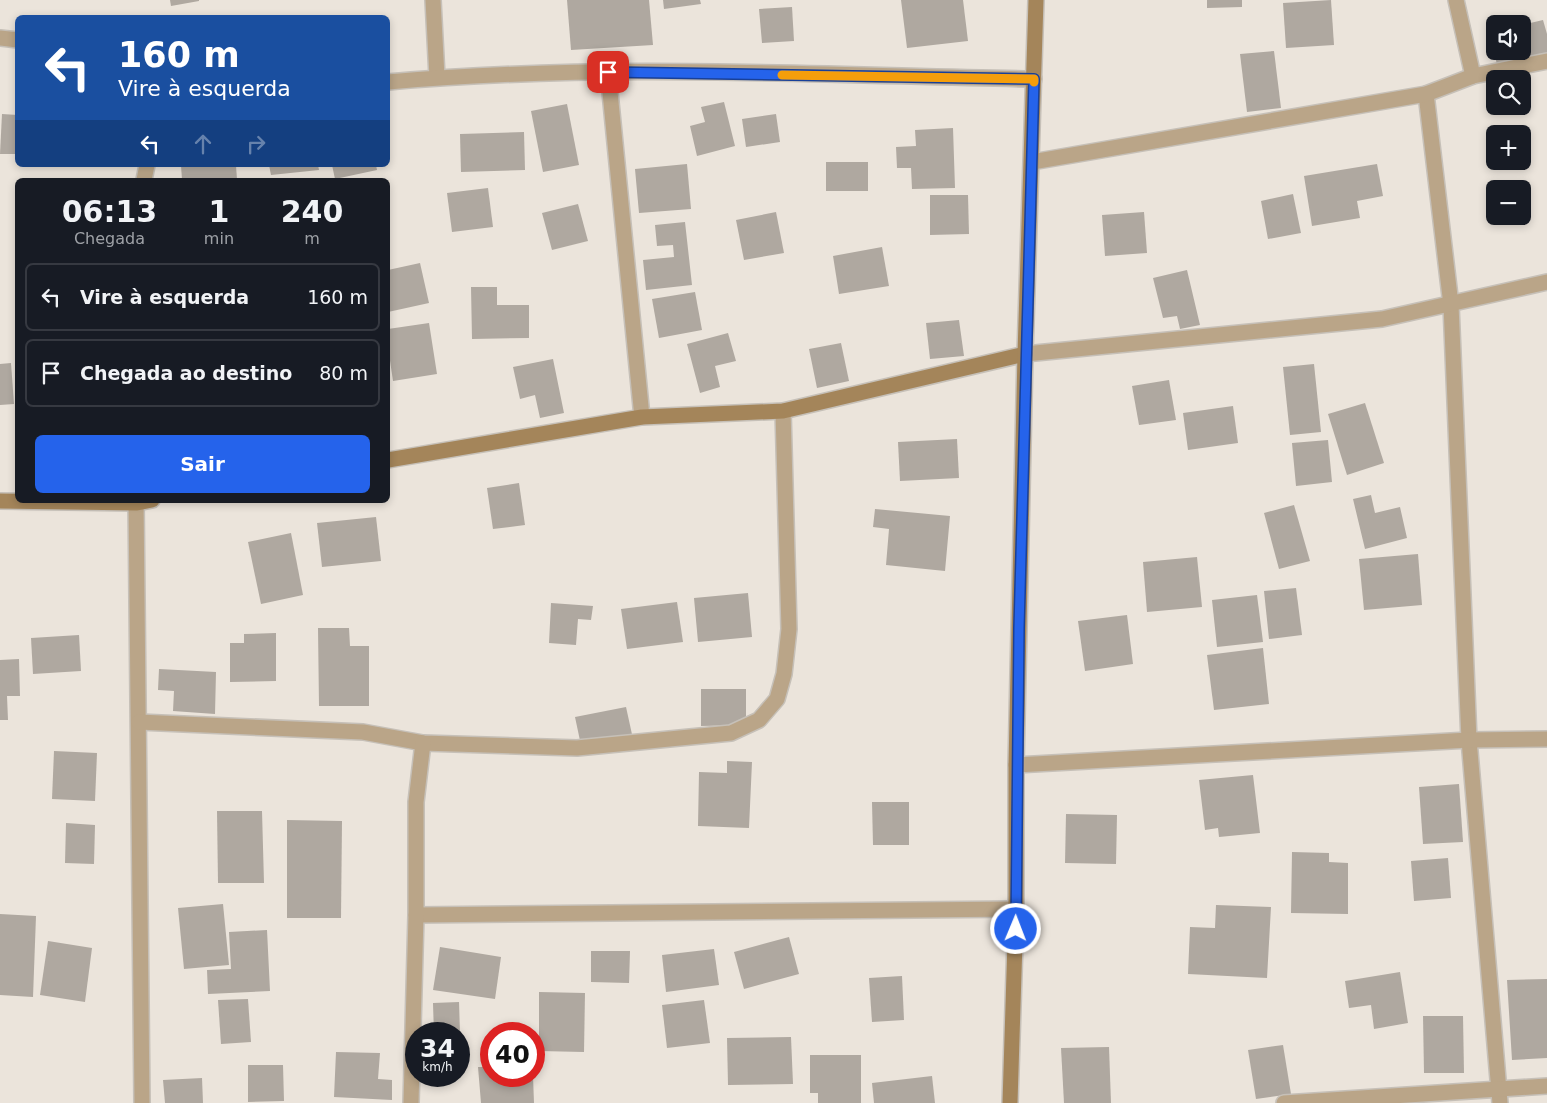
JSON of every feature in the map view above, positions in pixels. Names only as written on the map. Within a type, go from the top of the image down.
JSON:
[{"type":"street","points":[[433,0],[437,78]]},
{"type":"street","points":[[1010,1103],[1016,910],[1016,765],[1025,354],[1036,0]]},
{"type":"street","points":[[1456,0],[1473,76]]},
{"type":"street","points":[[0,38],[15,40]]},
{"type":"street","points":[[1032,162],[1426,94],[1473,76],[1547,61]]},
{"type":"street","points":[[608,72],[642,417]]},
{"type":"street","points":[[390,82],[437,78],[608,72],[1034,79]]},
{"type":"street","points":[[1426,94],[1451,305],[1470,740],[1500,1096]]},
{"type":"street","points":[[390,460],[642,417],[783,411],[1025,354],[1382,319],[1547,282]]},
{"type":"street","points":[[139,722],[363,732],[422,743],[577,748],[731,733],[759,720],[778,700],[784,674],[788,629],[783,411]]},
{"type":"street","points":[[0,501],[15,501]]},
{"type":"street","points":[[136,503],[142,1103]]},
{"type":"street","points":[[1016,765],[1470,740],[1547,739]]},
{"type":"street","points":[[411,1103],[416,915],[416,802],[422,743]]},
{"type":"street","points":[[416,915],[1016,910]]},
{"type":"street","points":[[1284,1103],[1500,1096],[1547,1086]]},
{"type":"building","points":[[170,0],[199,0],[199,1],[171,6]]},
{"type":"building","points":[[567,0],[649,0],[653,45],[571,50]]},
{"type":"building","points":[[663,0],[700,0],[701,4],[664,9]]},
{"type":"building","points":[[901,0],[963,0],[968,41],[907,48]]},
{"type":"building","points":[[1207,0],[1242,0],[1242,7],[1207,8]]},
{"type":"building","points":[[1331,0],[1334,45],[1286,48],[1283,3]]},
{"type":"building","points":[[792,7],[794,41],[762,43],[759,9]]},
{"type":"building","points":[[1543,20],[1547,34],[1547,53],[1531,57],[1531,23]]},
{"type":"building","points":[[1274,51],[1281,108],[1247,112],[1240,54]]},
{"type":"building","points":[[1496,60],[1518,60],[1497,65]]},
{"type":"building","points":[[724,102],[735,146],[697,156],[690,126],[705,122],[701,107]]},
{"type":"building","points":[[567,104],[579,165],[543,172],[531,111]]},
{"type":"building","points":[[2,114],[15,115],[15,154],[0,154]]},
{"type":"building","points":[[776,114],[780,142],[746,147],[742,119]]},
{"type":"building","points":[[953,128],[955,188],[912,189],[911,168],[897,168],[896,147],[916,146],[915,130]]},
{"type":"building","points":[[524,132],[525,170],[461,172],[460,134]]},
{"type":"building","points":[[826,162],[868,162],[868,191],[826,191]]},
{"type":"building","points":[[687,164],[691,209],[639,213],[635,169]]},
{"type":"building","points":[[1377,164],[1383,196],[1357,201],[1360,218],[1312,226],[1304,176]]},
{"type":"building","points":[[181,167],[236,167],[237,178],[182,178]]},
{"type":"building","points":[[269,167],[318,167],[319,170],[271,175]]},
{"type":"building","points":[[332,167],[376,167],[377,170],[335,178]]},
{"type":"building","points":[[488,188],[493,227],[452,232],[447,193]]},
{"type":"building","points":[[1293,194],[1301,233],[1268,239],[1261,201]]},
{"type":"building","points":[[930,195],[968,195],[969,234],[930,235]]},
{"type":"building","points":[[578,204],[588,241],[552,250],[542,213]]},
{"type":"building","points":[[776,212],[784,253],[744,260],[736,220]]},
{"type":"building","points":[[1144,212],[1147,253],[1105,256],[1102,215]]},
{"type":"building","points":[[685,222],[692,285],[646,290],[643,260],[674,257],[673,245],[657,246],[655,225]]},
{"type":"building","points":[[882,247],[889,286],[839,294],[833,256]]},
{"type":"building","points":[[420,263],[429,303],[390,312],[390,270]]},
{"type":"building","points":[[1187,270],[1200,325],[1180,329],[1177,316],[1163,318],[1153,278]]},
{"type":"building","points":[[471,287],[497,287],[497,305],[529,305],[529,338],[472,339]]},
{"type":"building","points":[[695,292],[702,330],[659,338],[652,299]]},
{"type":"building","points":[[959,320],[964,356],[930,359],[926,323]]},
{"type":"building","points":[[429,323],[437,374],[393,381],[390,361],[390,329]]},
{"type":"building","points":[[728,333],[736,361],[715,366],[720,387],[700,393],[687,344]]},
{"type":"building","points":[[841,343],[849,381],[817,388],[809,349]]},
{"type":"building","points":[[553,359],[564,413],[540,418],[535,395],[520,399],[513,367]]},
{"type":"building","points":[[11,363],[14,404],[0,405],[0,364]]},
{"type":"building","points":[[1314,364],[1321,432],[1290,435],[1283,367]]},
{"type":"building","points":[[1169,380],[1176,420],[1139,425],[1132,386]]},
{"type":"building","points":[[1365,403],[1384,463],[1347,475],[1328,414]]},
{"type":"building","points":[[1233,406],[1238,443],[1188,450],[1183,413]]},
{"type":"building","points":[[957,439],[959,478],[900,481],[898,442]]},
{"type":"building","points":[[1328,440],[1332,482],[1296,486],[1292,443]]},
{"type":"building","points":[[519,483],[525,525],[493,529],[487,488]]},
{"type":"building","points":[[1371,495],[1375,513],[1400,507],[1407,538],[1365,549],[1353,499]]},
{"type":"building","points":[[1294,505],[1310,561],[1279,569],[1264,513]]},
{"type":"building","points":[[875,509],[950,516],[945,571],[886,565],[889,529],[873,527]]},
{"type":"building","points":[[376,517],[381,561],[322,567],[317,523]]},
{"type":"building","points":[[291,533],[303,595],[261,604],[248,542]]},
{"type":"building","points":[[1418,554],[1422,605],[1364,610],[1359,559]]},
{"type":"building","points":[[1197,557],[1202,607],[1147,612],[1143,562]]},
{"type":"building","points":[[1296,588],[1302,635],[1269,639],[1264,591]]},
{"type":"building","points":[[748,593],[752,637],[698,642],[694,598]]},
{"type":"building","points":[[1257,595],[1263,642],[1217,647],[1212,600]]},
{"type":"building","points":[[677,602],[683,642],[627,649],[621,609]]},
{"type":"building","points":[[551,603],[593,606],[591,620],[578,619],[576,645],[549,643]]},
{"type":"building","points":[[1127,615],[1133,664],[1085,671],[1078,621]]},
{"type":"building","points":[[318,628],[349,628],[350,646],[369,646],[369,706],[319,706]]},
{"type":"building","points":[[276,633],[276,681],[230,682],[230,643],[244,643],[244,634]]},
{"type":"building","points":[[79,635],[81,671],[33,674],[31,638]]},
{"type":"building","points":[[1263,648],[1269,704],[1214,710],[1207,655]]},
{"type":"building","points":[[19,659],[20,696],[7,696],[8,720],[0,720],[0,660]]},
{"type":"building","points":[[159,669],[216,672],[215,714],[173,711],[174,691],[158,690]]},
{"type":"building","points":[[701,689],[746,689],[746,725],[701,726]]},
{"type":"building","points":[[626,707],[633,739],[582,750],[575,717]]},
{"type":"building","points":[[54,751],[97,753],[95,801],[52,799]]},
{"type":"building","points":[[727,761],[752,762],[749,828],[698,826],[699,772],[727,773]]},
{"type":"building","points":[[1253,775],[1260,833],[1219,837],[1218,828],[1205,830],[1199,780]]},
{"type":"building","points":[[1459,784],[1463,842],[1423,844],[1419,787]]},
{"type":"building","points":[[872,802],[909,802],[909,845],[873,845]]},
{"type":"building","points":[[217,811],[262,811],[264,883],[218,883]]},
{"type":"building","points":[[1066,814],[1117,815],[1116,864],[1065,863]]},
{"type":"building","points":[[287,820],[342,821],[341,918],[287,918]]},
{"type":"building","points":[[66,823],[95,825],[94,864],[65,863]]},
{"type":"building","points":[[1292,852],[1329,853],[1329,862],[1348,863],[1348,914],[1291,913]]},
{"type":"building","points":[[1448,858],[1451,898],[1414,901],[1411,861]]},
{"type":"building","points":[[223,904],[229,965],[184,969],[178,908]]},
{"type":"building","points":[[1216,905],[1271,907],[1267,978],[1188,974],[1190,927],[1215,928]]},
{"type":"building","points":[[0,914],[36,916],[33,997],[0,995]]},
{"type":"building","points":[[267,930],[270,991],[208,994],[207,970],[231,969],[229,932]]},
{"type":"building","points":[[789,937],[799,974],[744,989],[734,952]]},
{"type":"building","points":[[48,941],[92,948],[85,1002],[40,995]]},
{"type":"building","points":[[440,947],[501,957],[495,999],[433,990]]},
{"type":"building","points":[[714,949],[719,985],[666,992],[662,955]]},
{"type":"building","points":[[591,951],[630,951],[629,983],[591,982]]},
{"type":"building","points":[[1400,972],[1408,1023],[1374,1029],[1371,1005],[1349,1008],[1345,981]]},
{"type":"building","points":[[902,976],[904,1020],[872,1022],[869,978]]},
{"type":"building","points":[[1547,979],[1547,1058],[1512,1060],[1507,980]]},
{"type":"building","points":[[539,992],[585,993],[584,1052],[545,1051],[545,1022],[539,1022]]},
{"type":"building","points":[[248,999],[251,1042],[221,1044],[218,1000]]},
{"type":"building","points":[[704,1000],[710,1043],[667,1048],[662,1005]]},
{"type":"building","points":[[459,1002],[460,1022],[434,1022],[433,1003]]},
{"type":"building","points":[[1423,1016],[1463,1016],[1464,1073],[1424,1073]]},
{"type":"building","points":[[791,1037],[793,1084],[728,1085],[727,1038]]},
{"type":"building","points":[[1283,1045],[1291,1094],[1256,1099],[1248,1050]]},
{"type":"building","points":[[1109,1047],[1111,1103],[1064,1103],[1061,1048]]},
{"type":"building","points":[[336,1052],[380,1053],[378,1079],[392,1080],[392,1100],[334,1097]]},
{"type":"building","points":[[810,1055],[861,1055],[861,1103],[818,1103],[818,1093],[810,1093]]},
{"type":"building","points":[[248,1065],[283,1065],[284,1101],[248,1102]]},
{"type":"building","points":[[478,1067],[480,1067],[480,1087],[533,1087],[534,1103],[481,1103]]},
{"type":"building","points":[[932,1076],[935,1103],[874,1103],[872,1083]]},
{"type":"building","points":[[202,1078],[203,1103],[165,1103],[163,1080]]},
{"type":"slow traffic","points":[[782,75],[1034,79],[1034,82]]},
{"type":"route","points":[[608,72],[1034,79],[1025,354],[1016,765],[1016,929]]}]
